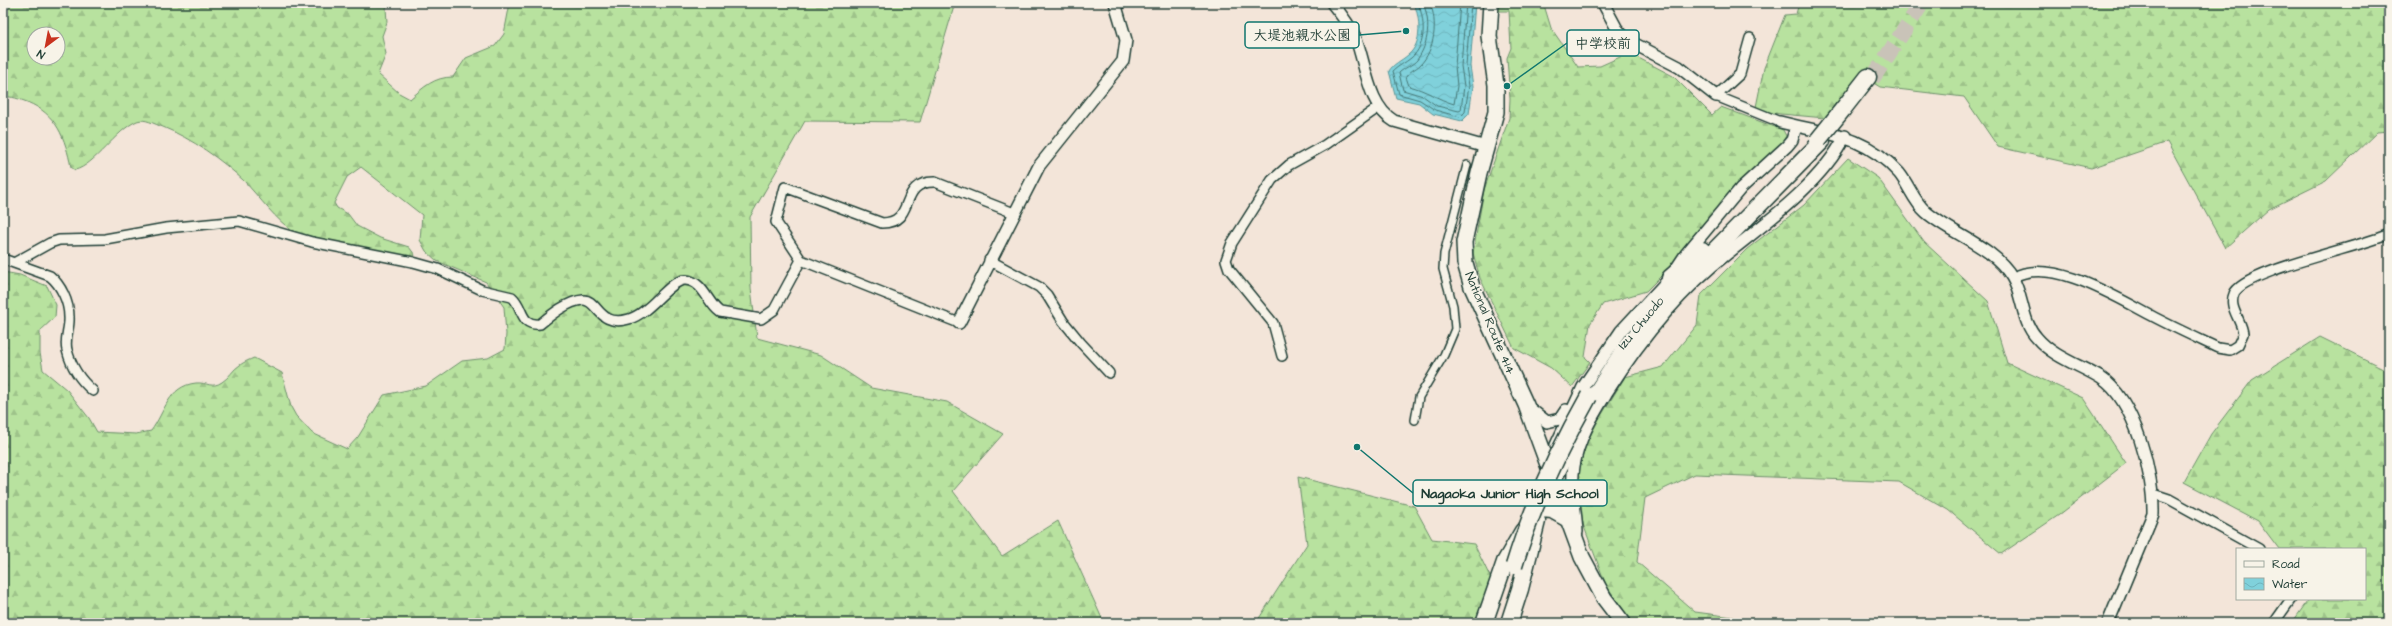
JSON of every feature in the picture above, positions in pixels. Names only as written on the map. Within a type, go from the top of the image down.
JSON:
[{"type":"highway","name":"National Route 414","points":[[1491,3],[1489,36],[1496,85],[1496,112],[1486,147],[1464,242],[1465,263],[1472,287],[1526,405],[1549,464],[1577,547],[1604,598],[1623,623]]},
{"type":"highway","name":"Izu Chuodo","points":[[1591,396],[1622,353],[1660,306],[1819,143],[1870,78]]},
{"type":"highway","name":"Izu Chuodo","points":[[1501,623],[1517,566],[1523,538],[1560,451],[1620,346],[1671,288],[1819,143]]},
{"type":"highway","points":[[1726,255],[1801,172],[1819,143]]},
{"type":"highway","points":[[1670,278],[1736,217],[1770,190]]},
{"type":"highway","points":[[1484,623],[1505,562],[1528,521],[1549,464]]},
{"type":"highway","points":[[1509,623],[1522,583],[1534,530],[1555,481]]},
{"type":"highway","points":[[1542,509],[1552,510],[1568,519]]},
{"type":"highway","name":"Izu Chuodo","points":[[1496,623],[1517,566]]},
{"type":"street","points":[[1014,213],[936,182],[928,181],[922,183],[911,193],[900,218],[895,222],[882,223],[785,187],[776,222],[801,260],[959,323],[1039,166],[1124,61],[1126,40],[1115,3]]},
{"type":"street","points":[[1332,3],[1356,39],[1379,108],[1387,117],[1394,121],[1486,147]]},
{"type":"street","points":[[1603,3],[1617,29],[1627,40],[1679,67],[1716,96],[1796,127],[1845,136],[1879,155],[1899,174],[1926,212],[1991,254],[2012,278],[2025,319],[2038,340],[2050,349],[2109,383],[2121,397],[2133,420],[2154,494],[2153,514],[2147,532],[2108,623]]},
{"type":"street","points":[[1716,96],[1740,74],[1750,38]]},
{"type":"street","points":[[1282,356],[1273,323],[1229,269],[1227,253],[1272,180],[1281,170],[1325,145],[1379,108]]},
{"type":"street","points":[[1577,547],[1572,480],[1574,465],[1585,431],[1591,396],[1621,331],[1670,278],[1686,254],[1741,188],[1792,140],[1796,127]]},
{"type":"street","points":[[1549,464],[1560,432],[1668,309],[1726,255],[1803,190],[1835,152],[1845,136]]},
{"type":"street","points":[[1416,420],[1419,397],[1444,355],[1454,329],[1453,306],[1444,276],[1444,254],[1467,165]]},
{"type":"street","points":[[14,263],[50,243],[59,240],[105,239],[166,228],[239,221],[312,242],[382,255],[438,269],[482,290],[512,297],[525,321],[540,324],[571,303],[583,300],[591,302],[602,316],[609,320],[628,319],[648,310],[674,283],[684,280],[695,283],[701,287],[715,309],[720,312],[761,319],[774,310],[801,260]]},
{"type":"street","points":[[2012,278],[2021,273],[2034,271],[2078,280],[2218,348],[2230,350],[2238,345],[2243,334],[2242,326],[2235,311],[2232,299],[2236,288],[2241,284],[2272,271],[2389,234]]},
{"type":"street","points":[[3,259],[50,276],[56,281],[67,303],[69,318],[66,336],[67,350],[73,368],[93,391]]},
{"type":"street","points":[[990,260],[1039,287],[1047,295],[1063,322],[1076,338],[1110,373]]},
{"type":"street","points":[[1526,405],[1541,419],[1547,422],[1557,421],[1591,396]]},
{"type":"street","points":[[1555,481],[1587,421],[1591,396]]},
{"type":"street","points":[[2154,494],[2169,500],[2257,548]]},
{"type":"street","points":[[2274,623],[2290,600]]},
{"type":"green space","points":[[3,3],[389,3],[386,8],[387,22],[382,36],[386,54],[378,74],[399,93],[410,99],[435,81],[446,77],[453,77],[466,58],[495,46],[504,34],[510,3],[955,3],[920,122],[805,121],[750,217],[751,288],[757,338],[821,355],[871,388],[947,402],[1003,434],[953,491],[1002,556],[1058,521],[1104,623],[3,623],[3,272],[20,275],[47,286],[56,305],[55,317],[40,331],[40,353],[43,370],[67,390],[89,418],[97,432],[136,434],[151,431],[168,401],[179,389],[196,383],[212,385],[218,384],[227,378],[238,367],[254,358],[282,373],[291,407],[296,416],[312,433],[347,449],[358,437],[384,395],[426,386],[462,361],[488,358],[505,349],[506,334],[504,307],[486,282],[437,261],[426,251],[420,240],[422,215],[361,167],[347,177],[334,203],[337,208],[348,214],[357,226],[380,238],[409,247],[415,255],[413,258],[295,233],[275,215],[244,181],[216,157],[185,137],[146,121],[140,120],[129,126],[90,162],[75,170],[71,167],[66,146],[53,120],[46,113],[27,102],[12,97],[3,97]]},
{"type":"green space","points":[[1498,3],[1542,3],[1544,5],[1551,28],[1578,67],[1600,66],[1629,53],[1673,76],[1712,115],[1721,107],[1783,130],[1786,136],[1781,144],[1749,173],[1663,274],[1646,291],[1603,304],[1590,324],[1585,357],[1590,362],[1572,387],[1551,368],[1514,348],[1480,278],[1473,253],[1484,190],[1509,118],[1510,99],[1507,58],[1511,48],[1509,11],[1497,11]]},
{"type":"green space","points":[[1799,3],[2389,3],[2389,131],[2377,132],[2326,181],[2269,209],[2225,248],[2167,142],[2091,168],[1998,147],[1964,97],[1880,87],[1862,76],[1847,90],[1825,118],[1770,113],[1756,107],[1764,68],[1785,15],[1796,14]]},
{"type":"green space","points":[[1848,158],[1878,178],[1924,242],[1988,301],[2007,363],[2083,398],[2126,463],[2059,515],[2001,554],[1948,510],[1899,482],[1695,474],[1645,498],[1637,562],[1695,612],[1733,617],[1744,623],[1633,623],[1606,585],[1583,524],[1577,483],[1580,464],[1587,442],[1599,419],[1625,377],[1663,367],[1697,325],[1701,295],[1747,249],[1804,205]]},
{"type":"green space","points":[[2320,337],[2389,371],[2389,623],[2292,623],[2308,600],[2366,600],[2366,548],[2278,548],[2258,521],[2184,482],[2211,434],[2252,380]]},
{"type":"green space","points":[[1298,477],[1414,506],[1432,539],[1474,544],[1497,591],[1480,623],[1256,623],[1307,544]]},
{"type":"water","points":[[1414,3],[1475,3],[1470,66],[1473,86],[1469,114],[1462,121],[1433,114],[1419,103],[1396,98],[1389,71],[1395,64],[1413,50],[1416,44],[1419,23]]},
{"type":"tunnel","points":[[1872,79],[1922,3]]},
{"type":"place","name":"大堤池親水公園","points":[[1406,31]]},
{"type":"place","name":"中学校前","points":[[1507,86]]},
{"type":"place","name":"Nagaoka Junior High School","points":[[1357,447]]}]
